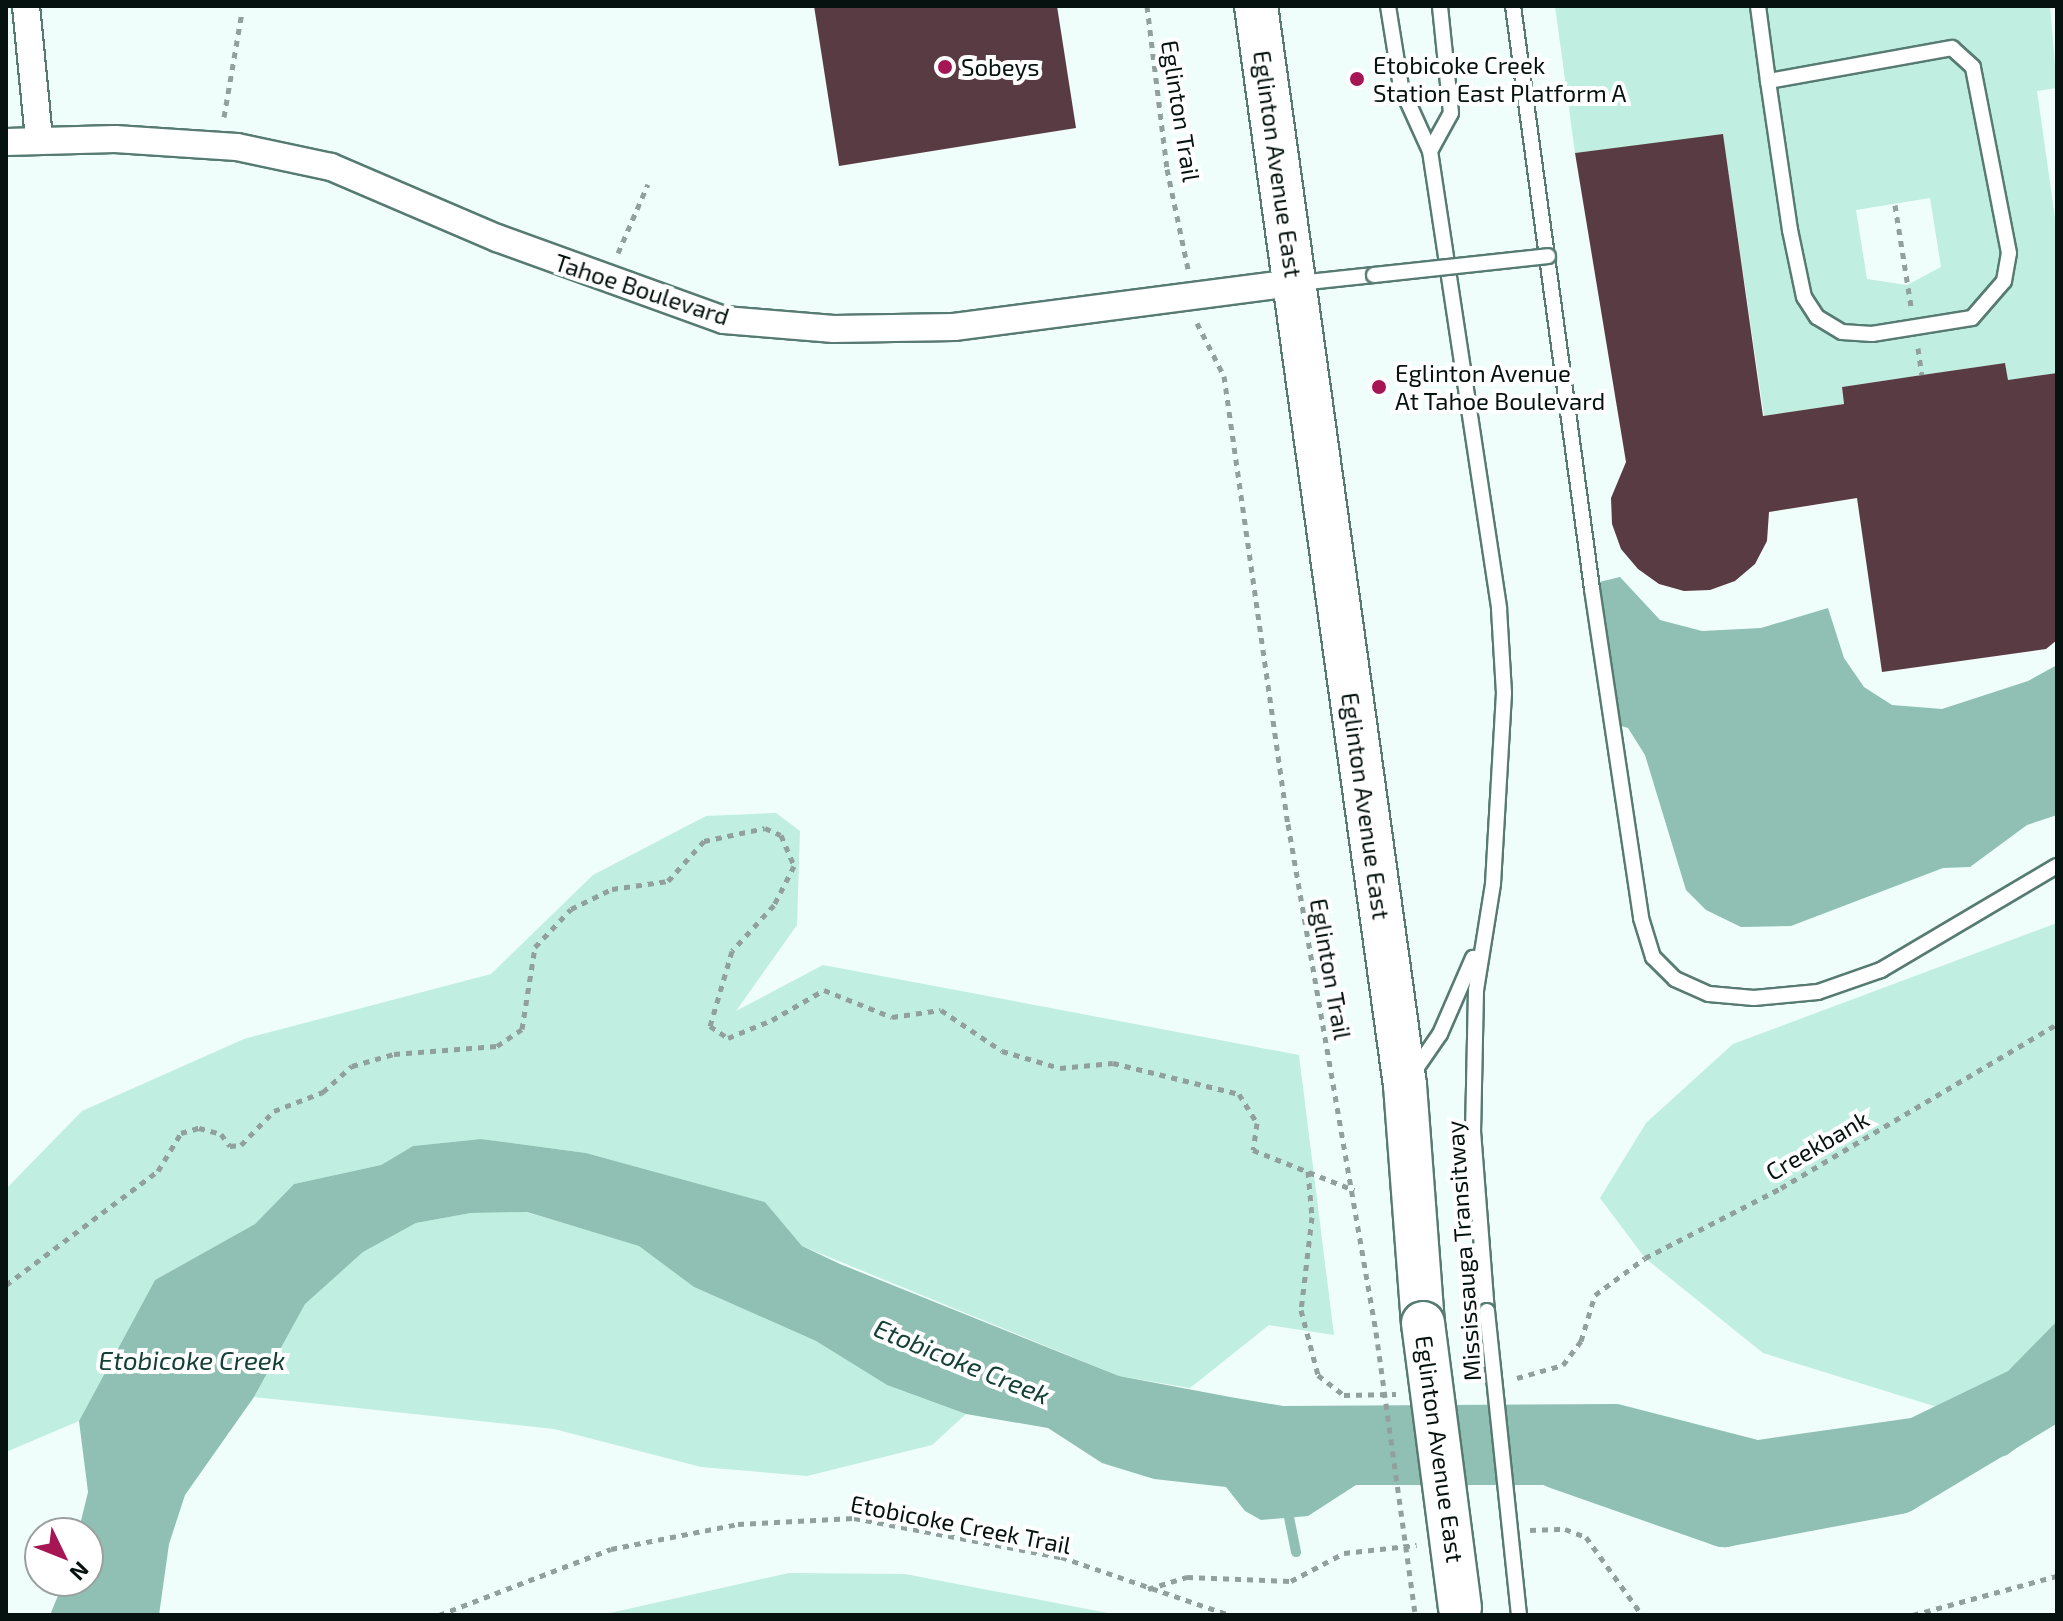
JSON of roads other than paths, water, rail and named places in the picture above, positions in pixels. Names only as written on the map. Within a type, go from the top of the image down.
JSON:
[{"type":"main road","name":"Eglinton Avenue East","points":[[1256,6],[1405,1085],[1423,1323],[1461,1611]]},
{"type":"street","points":[[26,6],[39,138]]},
{"type":"street","name":"Tahoe Boulevard","points":[[6,142],[39,138],[220,146],[331,167],[607,281],[724,320],[834,329],[954,327],[1295,283]]},
{"type":"lane","name":"Mississauga Transitway","points":[[1388,6],[1401,87],[1430,151],[1499,609],[1504,693],[1493,884],[1476,990],[1473,1131],[1487,1311],[1519,1615]]},
{"type":"lane","points":[[1430,151],[1451,113],[1440,6]]},
{"type":"lane","points":[[1513,6],[1638,902],[1653,957],[1675,979],[1709,994],[1754,998],[1818,992],[1881,970],[2057,866]]},
{"type":"lane","points":[[1758,6],[1768,81],[1790,230],[1804,297],[1817,317],[1842,332],[1872,334],[1972,318],[2004,281],[2009,253],[1973,67],[1952,48],[1768,81]]},
{"type":"lane","points":[[1295,283],[1548,256]]},
{"type":"lane","name":"Mississauga Transitway","points":[[1405,1085],[1467,983],[1493,884]]},
{"type":"water","points":[[1620,577],[1660,620],[1702,631],[1761,628],[1828,608],[1844,658],[1864,687],[1892,705],[1942,709],[2028,681],[2057,665],[2057,815],[2027,825],[1970,867],[1943,868],[1791,926],[1741,927],[1706,910],[1686,890],[1645,755],[1628,728],[1607,722],[1583,586]]},
{"type":"water","name":"Etobicoke Creek","points":[[481,1139],[586,1153],[765,1202],[802,1246],[1119,1376],[1283,1406],[1618,1404],[1758,1440],[1911,1418],[2008,1371],[2057,1321],[2057,1417],[2007,1455],[1902,1490],[1729,1498],[1621,1485],[1356,1485],[1308,1516],[1261,1520],[1245,1511],[1226,1487],[1154,1479],[1102,1463],[1048,1428],[966,1414],[887,1385],[816,1341],[694,1287],[639,1246],[527,1212],[471,1213],[416,1223],[363,1252],[305,1304],[254,1397],[185,1495],[169,1544],[159,1615],[50,1615],[57,1597],[104,1597],[104,1517],[82,1517],[88,1492],[79,1421],[155,1280],[255,1224],[294,1184],[381,1165],[413,1146]]},
{"type":"waterway","name":"Etobicoke Creek","points":[[1558,1460],[1724,1518],[1898,1485],[2057,1390]]},
{"type":"waterway","points":[[1287,1507],[1296,1552]]},
{"type":"place","name":"Sobeys","points":[[945,67]]},
{"type":"place","name":"Etobicoke Creek Station East Platform A","points":[[1357,79]]},
{"type":"place","name":"Eglinton Avenue At Tahoe Boulevard","points":[[1379,387]]}]
